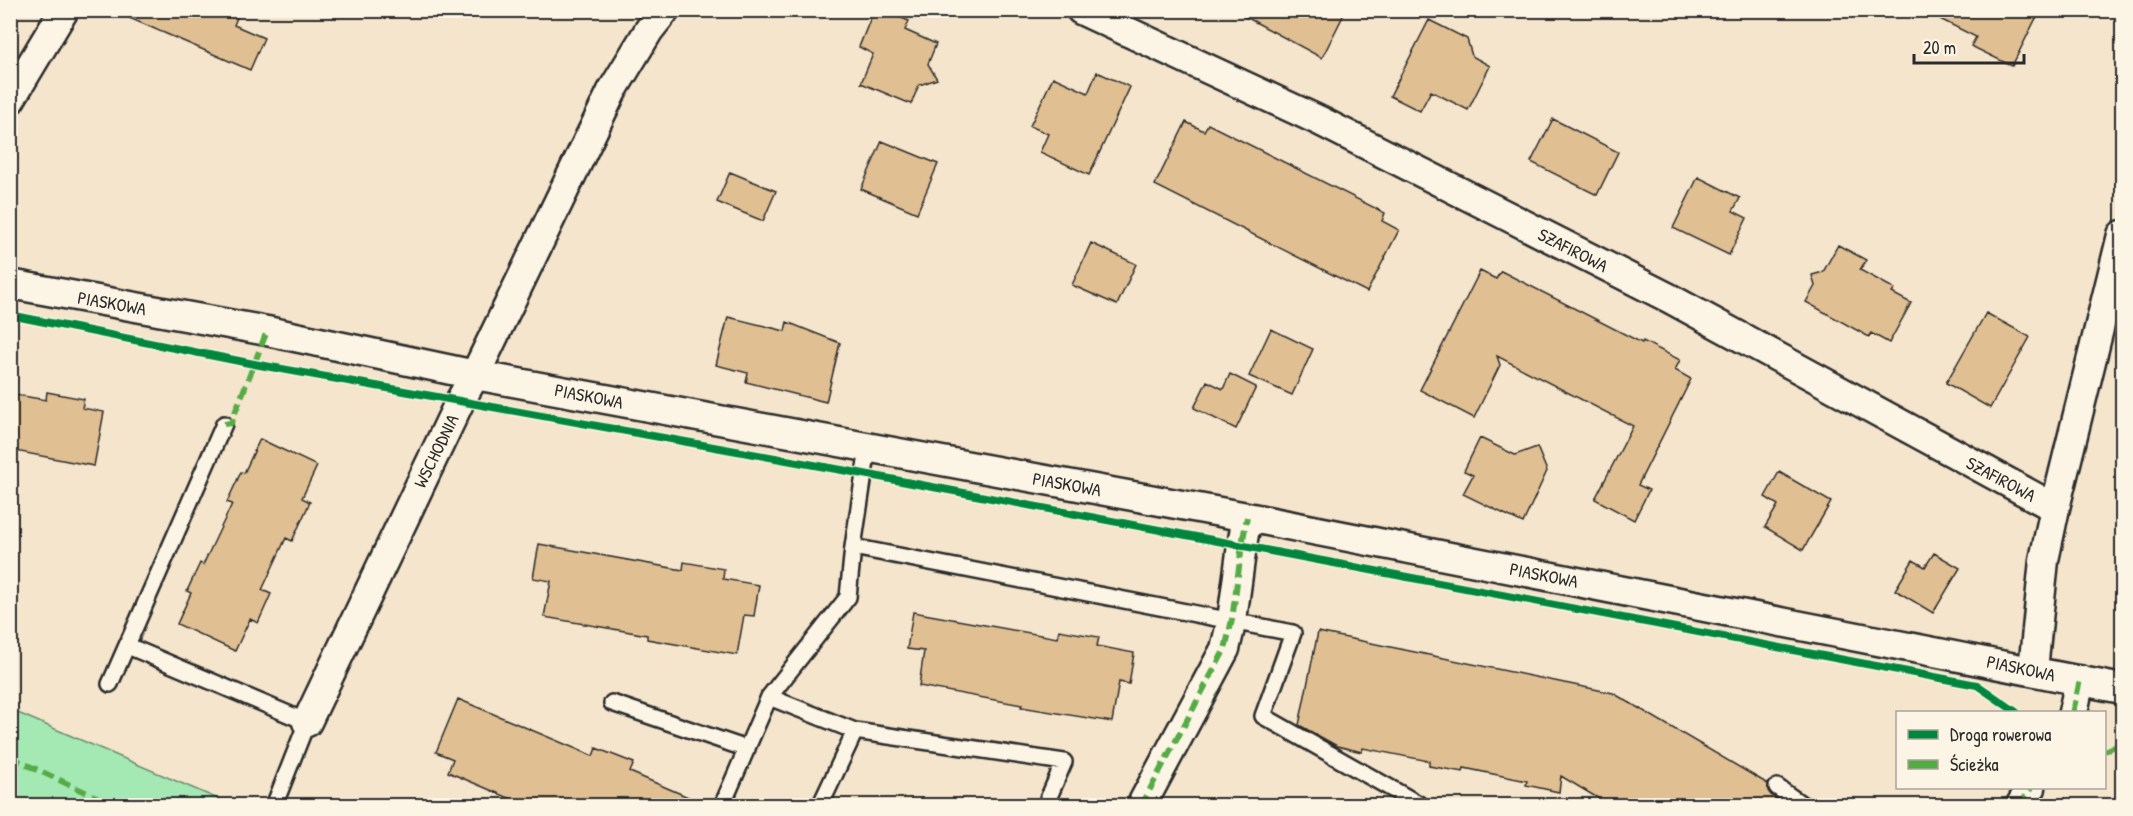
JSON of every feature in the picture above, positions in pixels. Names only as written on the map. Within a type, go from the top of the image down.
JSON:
[{"type":"street","points":[[10,100],[64,10]]},
{"type":"street","name":"WSCHODNIA","points":[[307,722],[460,401],[475,375],[612,91],[649,30],[665,10]]},
{"type":"street","name":"SZAFIROWA","points":[[1081,10],[1320,121],[1647,287],[2055,508]]},
{"type":"street","name":"SZAFIROWA","points":[[2033,670],[2044,560],[2122,235]]},
{"type":"street","name":"PIASKOWA","points":[[10,284],[267,331],[475,375],[1247,517],[2122,689]]},
{"type":"street","points":[[1141,806],[1225,649],[1232,620],[1247,517]]},
{"type":"street","points":[[2073,711],[2080,681]]},
{"type":"street","points":[[2020,806],[2030,789]]},
{"type":"lane","points":[[110,684],[224,424]]},
{"type":"lane","points":[[722,806],[769,697],[848,597],[868,448]]},
{"type":"lane","points":[[853,547],[1293,633],[1263,716],[1422,806]]},
{"type":"lane","points":[[128,646],[307,722]]},
{"type":"lane","points":[[769,697],[855,731],[1064,762],[1045,806]]},
{"type":"lane","points":[[612,703],[747,749]]},
{"type":"lane","name":"WSCHODNIA","points":[[274,806],[307,722]]},
{"type":"lane","points":[[820,806],[855,731]]},
{"type":"lane","points":[[1777,787],[1804,806]]},
{"type":"green space","points":[[11,710],[232,805],[11,805]]},
{"type":"building","points":[[111,10],[240,10],[234,25],[264,38],[250,70]]},
{"type":"building","points":[[874,10],[882,10],[909,21],[905,30],[936,44],[928,64],[937,79],[919,85],[911,104],[861,83],[873,54],[859,47]]},
{"type":"building","points":[[1233,10],[1346,10],[1322,58]]},
{"type":"building","points":[[1922,10],[2040,10],[2012,66],[1971,46],[1976,37]]},
{"type":"building","points":[[1429,20],[1467,39],[1472,56],[1490,66],[1468,110],[1431,91],[1420,111],[1390,96]]},
{"type":"building","points":[[1097,72],[1130,87],[1089,175],[1040,152],[1048,134],[1030,126],[1053,77],[1088,93]]},
{"type":"building","points":[[1553,119],[1618,152],[1597,195],[1531,162]]},
{"type":"building","points":[[1186,122],[1204,131],[1208,124],[1385,213],[1382,221],[1399,230],[1367,292],[1155,185]]},
{"type":"building","points":[[882,141],[938,164],[917,213],[861,189]]},
{"type":"building","points":[[730,172],[776,191],[763,221],[717,202]]},
{"type":"building","points":[[1698,177],[1740,198],[1733,211],[1747,218],[1729,255],[1673,228]]},
{"type":"building","points":[[1091,243],[1136,264],[1117,305],[1072,285]]},
{"type":"building","points":[[1838,245],[1866,260],[1860,270],[1895,289],[1892,293],[1911,303],[1889,343],[1871,333],[1869,337],[1806,302],[1815,286],[1812,275],[1823,272]]},
{"type":"building","points":[[1480,271],[1496,279],[1501,271],[1680,360],[1675,370],[1691,379],[1638,485],[1649,490],[1634,520],[1595,499],[1633,426],[1497,356],[1500,365],[1474,418],[1420,390]]},
{"type":"building","points":[[1986,313],[2030,337],[1990,408],[1946,383]]},
{"type":"building","points":[[728,317],[785,331],[787,322],[840,343],[826,402],[746,382],[748,373],[716,365]]},
{"type":"building","points":[[1271,329],[1313,349],[1292,395],[1249,376]]},
{"type":"building","points":[[1230,374],[1256,387],[1236,429],[1194,408],[1207,381],[1223,389]]},
{"type":"building","points":[[47,392],[84,399],[82,408],[104,412],[94,466],[10,450],[10,394],[46,400]]},
{"type":"building","points":[[1480,438],[1515,455],[1537,447],[1547,471],[1523,523],[1463,494],[1473,475],[1464,471]]},
{"type":"building","points":[[260,439],[317,466],[302,498],[310,502],[292,541],[286,538],[262,590],[271,594],[258,623],[250,619],[235,651],[177,624],[191,593],[187,591],[200,563],[203,565],[232,504],[227,502]]},
{"type":"building","points":[[1779,472],[1831,502],[1803,550],[1765,527],[1778,505],[1765,497]]},
{"type":"building","points":[[539,544],[683,570],[684,562],[724,569],[723,579],[759,585],[754,616],[744,615],[737,655],[647,639],[647,635],[544,617],[551,581],[533,578]]},
{"type":"building","points":[[1934,553],[1960,568],[1933,613],[1895,590],[1913,560],[1925,567]]},
{"type":"building","points":[[913,612],[1057,638],[1059,630],[1099,637],[1097,646],[1134,653],[1129,684],[1119,682],[1112,722],[1021,707],[1022,705],[919,686],[924,651],[907,649]]},
{"type":"building","points":[[1318,632],[1613,693],[1768,784],[1768,791],[1771,795],[1786,806],[1611,806],[1561,776],[1559,792],[1526,785],[1527,781],[1464,768],[1463,772],[1429,766],[1429,761],[1363,748],[1362,752],[1337,746],[1299,725]]},
{"type":"building","points":[[458,699],[593,756],[596,748],[634,763],[630,772],[709,806],[528,806],[448,772],[453,759],[436,752]]},
{"type":"marked path","points":[[224,424],[231,423],[267,331]]},
{"type":"marked path","points":[[1141,806],[1225,649],[1232,620],[1247,517]]},
{"type":"marked path","points":[[2073,711],[2080,680]]},
{"type":"marked path","points":[[2106,750],[2122,743]]},
{"type":"marked path","points":[[10,757],[115,806]]},
{"type":"marked path","points":[[2020,806],[2030,789]]},
{"type":"cycle path","points":[[10,315],[254,364],[864,474],[1977,685],[2015,711]]}]
